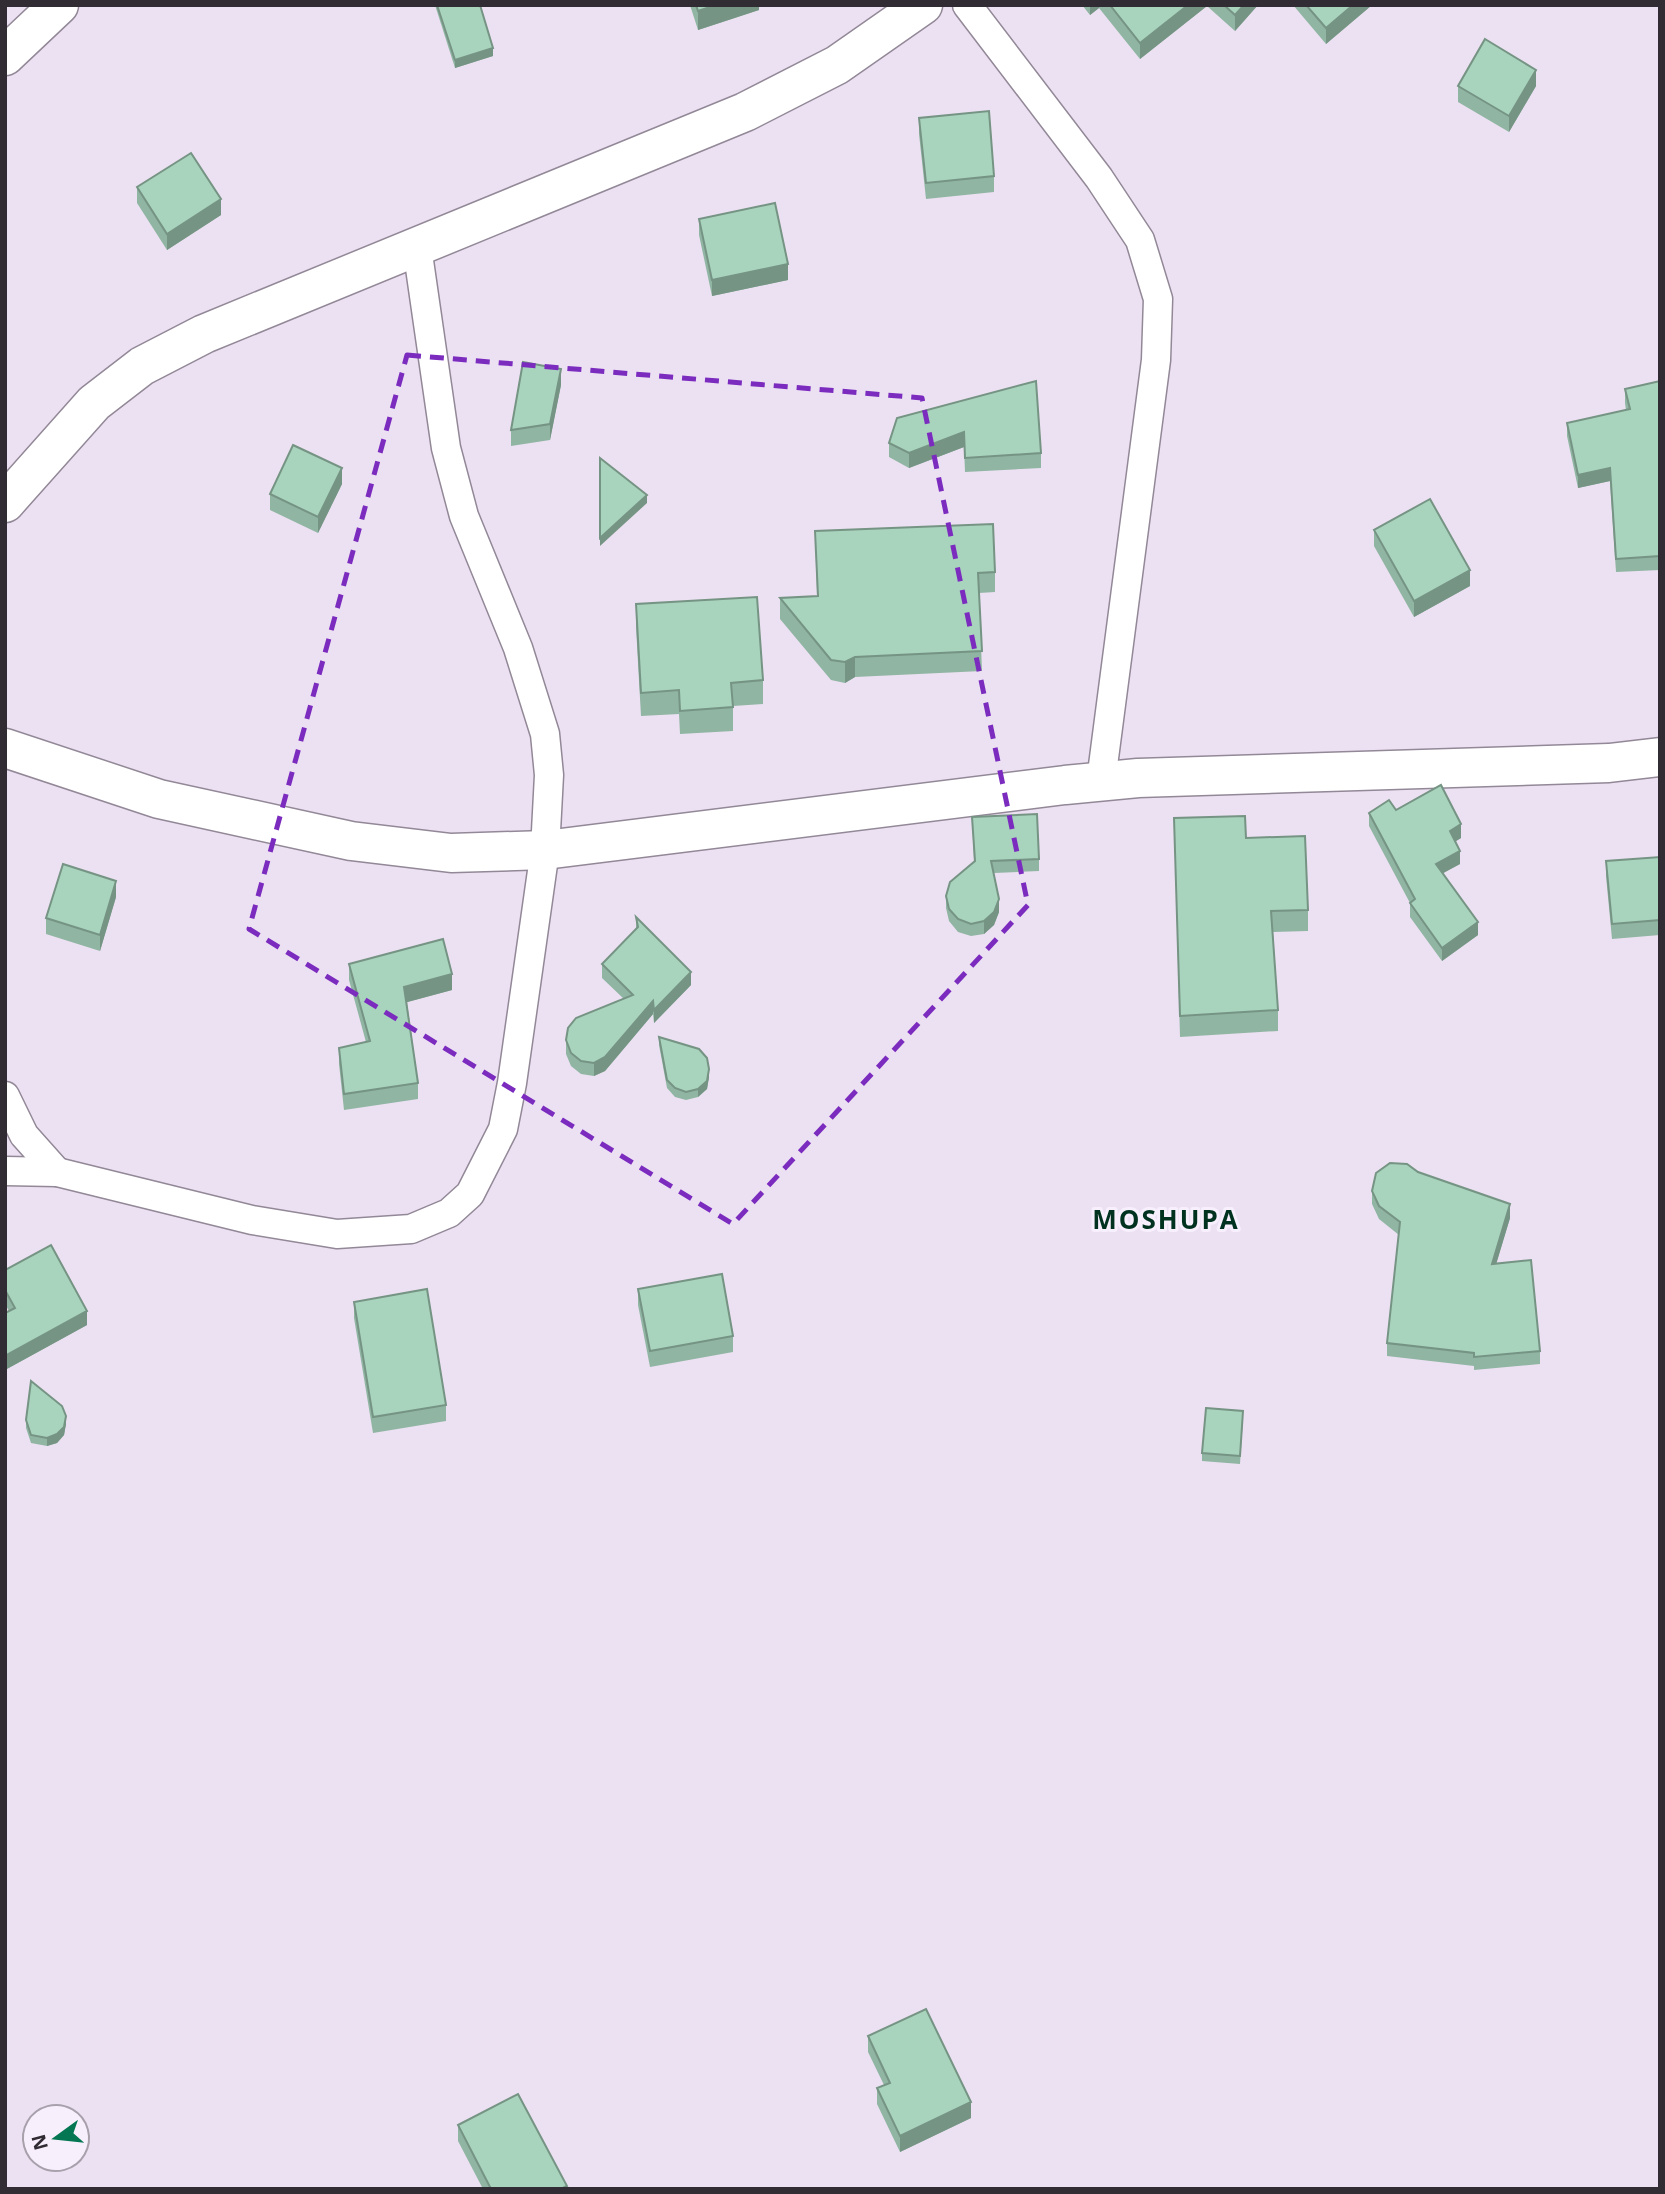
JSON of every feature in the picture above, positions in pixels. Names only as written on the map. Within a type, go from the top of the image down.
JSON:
[{"type":"street","points":[[10,41],[59,5]]},
{"type":"street","points":[[5,503],[94,403],[142,366],[204,334],[745,112],[837,65],[923,5]]},
{"type":"street","points":[[5,748],[159,799],[351,841],[451,853],[545,850],[1101,781],[1609,763],[1660,757]]},
{"type":"lane","points":[[967,5],[1099,178],[1133,229],[1140,240],[1158,299],[1156,360],[1101,781]]},
{"type":"lane","points":[[5,1171],[57,1172],[253,1220],[337,1234],[411,1229],[449,1213],[470,1194],[503,1129],[545,850],[549,775],[545,734],[518,648],[464,516],[446,448],[417,247]]},
{"type":"lane","points":[[5,1096],[24,1135],[57,1172]]},
{"type":"highlighted area","points":[[407,355],[922,398],[1028,905],[733,1224],[249,929]]},
{"type":"building","points":[[437,5],[480,5],[493,48],[455,60]]},
{"type":"building","points":[[696,5],[716,5],[698,11]]},
{"type":"building","points":[[1110,5],[1188,5],[1140,43]]},
{"type":"building","points":[[1224,5],[1244,5],[1235,15]]},
{"type":"building","points":[[1306,5],[1353,5],[1326,28]]},
{"type":"building","points":[[1485,39],[1536,70],[1509,116],[1458,86]]},
{"type":"building","points":[[989,111],[994,176],[926,183],[919,118]]},
{"type":"building","points":[[191,153],[221,199],[167,234],[137,187]]},
{"type":"building","points":[[775,203],[788,264],[712,280],[699,219]]},
{"type":"building","points":[[523,362],[561,369],[550,424],[511,430]]},
{"type":"building","points":[[1036,381],[1041,453],[965,458],[964,432],[909,453],[889,443],[897,418]]},
{"type":"building","points":[[1660,381],[1660,556],[1616,559],[1610,468],[1578,475],[1567,423],[1630,409],[1625,389]]},
{"type":"building","points":[[293,445],[342,468],[318,517],[270,494]]},
{"type":"building","points":[[600,458],[647,495],[600,538]]},
{"type":"building","points":[[1430,499],[1470,570],[1414,601],[1374,530]]},
{"type":"building","points":[[993,524],[995,572],[978,573],[982,651],[855,657],[845,662],[831,660],[780,598],[818,596],[815,531]]},
{"type":"building","points":[[757,597],[763,680],[731,683],[733,707],[680,711],[679,690],[641,693],[636,604]]},
{"type":"building","points":[[1441,785],[1461,824],[1450,831],[1460,851],[1436,864],[1478,922],[1442,948],[1410,903],[1415,899],[1369,813],[1389,800],[1396,810]]},
{"type":"building","points":[[1037,814],[1039,859],[991,861],[999,899],[994,912],[984,921],[971,924],[958,919],[949,909],[946,896],[950,882],[975,861],[972,817]]},
{"type":"building","points":[[1245,816],[1246,838],[1305,836],[1308,910],[1271,911],[1278,1010],[1180,1016],[1174,818]]},
{"type":"building","points":[[1660,857],[1660,920],[1612,924],[1606,861]]},
{"type":"building","points":[[63,864],[116,881],[100,935],[46,918]]},
{"type":"building","points":[[636,917],[691,972],[654,1010],[653,1001],[605,1057],[594,1063],[581,1061],[571,1053],[566,1040],[568,1028],[576,1018],[633,995],[602,964],[638,927]]},
{"type":"building","points":[[443,939],[452,974],[404,987],[418,1083],[344,1094],[339,1048],[370,1041],[349,964]]},
{"type":"building","points":[[659,1037],[699,1049],[707,1058],[707,1081],[698,1089],[686,1092],[675,1088],[667,1080]]},
{"type":"building","points":[[1390,1163],[1407,1164],[1418,1172],[1510,1204],[1492,1264],[1531,1260],[1540,1351],[1474,1357],[1474,1353],[1387,1343],[1400,1222],[1379,1206],[1372,1191],[1376,1173]]},
{"type":"building","points":[[51,1245],[87,1311],[5,1356],[5,1313],[15,1308],[5,1290],[5,1270]]},
{"type":"building","points":[[722,1274],[733,1336],[650,1351],[638,1289]]},
{"type":"building","points":[[427,1289],[446,1405],[373,1417],[354,1302]]},
{"type":"building","points":[[31,1381],[62,1406],[66,1416],[64,1427],[47,1438],[31,1435],[26,1420]]},
{"type":"building","points":[[1206,1408],[1243,1411],[1240,1456],[1202,1453]]},
{"type":"building","points":[[926,2009],[971,2102],[900,2136],[877,2088],[890,2083],[868,2036]]},
{"type":"building","points":[[518,2094],[567,2186],[561,2189],[491,2189],[458,2125]]},
{"type":"district","name":"MOSHUPA","points":[[1166,1220]]}]
